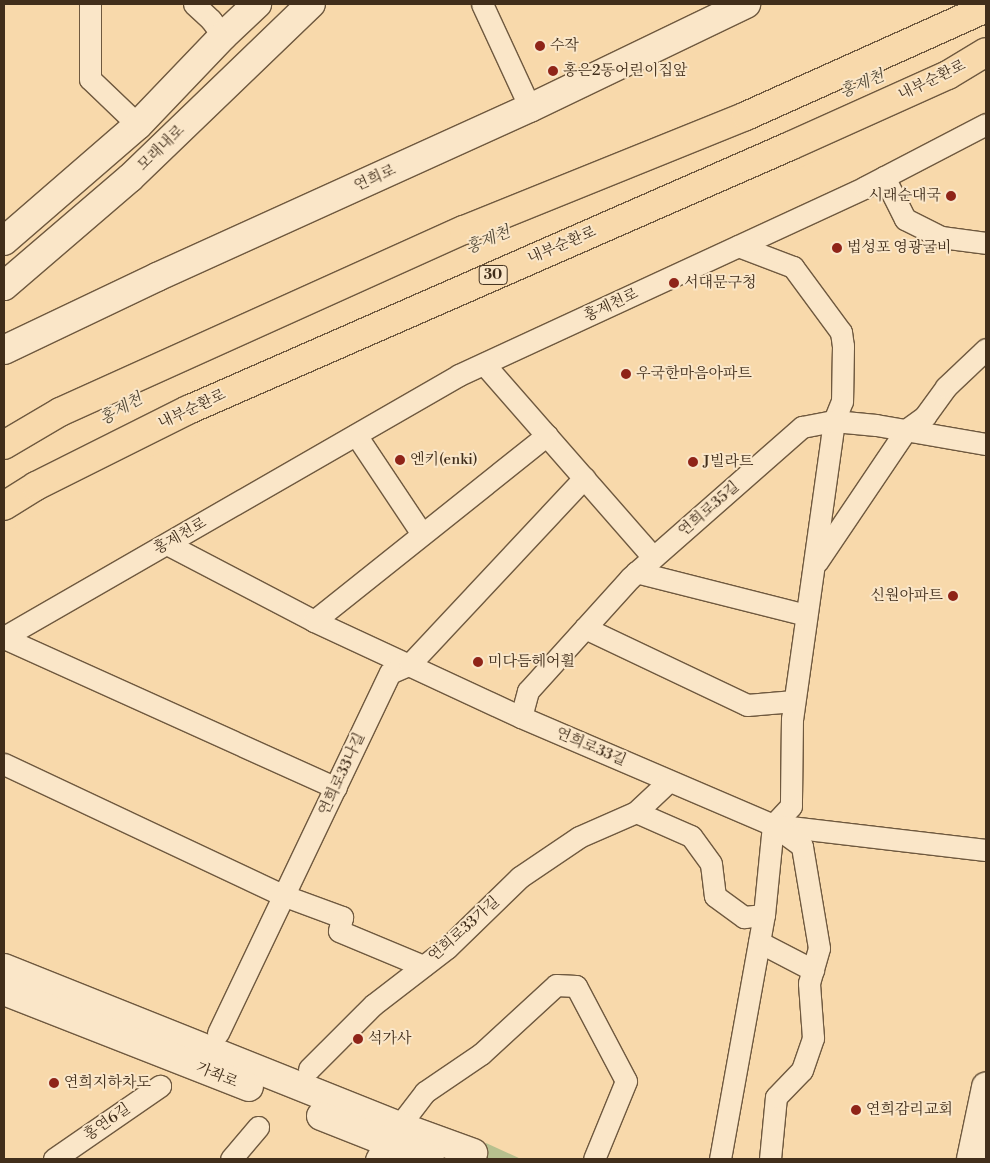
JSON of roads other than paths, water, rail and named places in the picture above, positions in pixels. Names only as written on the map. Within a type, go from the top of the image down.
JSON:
[{"type":"highway","points":[[4,445],[60,412],[427,246],[746,116],[986,8]]},
{"type":"highway","name":"내부순환로","points":[[4,506],[36,486],[188,410],[790,146],[948,75],[986,52]]},
{"type":"main road","points":[[4,241],[138,125],[223,36],[257,4]]},
{"type":"main road","name":"모래내로","points":[[4,286],[130,178],[311,4]]},
{"type":"main road","name":"연희로","points":[[4,350],[157,277],[530,108],[746,4]]},
{"type":"main road","points":[[4,968],[387,1142],[473,1153]]},
{"type":"main road","name":"가좌로","points":[[4,990],[430,1159]]},
{"type":"main road","points":[[971,1159],[986,1087]]},
{"type":"street","points":[[90,4],[90,79],[138,125]]},
{"type":"street","points":[[194,4],[211,20],[223,36]]},
{"type":"street","points":[[482,4],[530,108]]},
{"type":"street","name":"홍제천로","points":[[4,638],[459,375],[884,177],[986,124]]},
{"type":"street","points":[[884,177],[905,219],[941,237],[986,243]]},
{"type":"street","points":[[720,1159],[764,916],[773,825],[791,806],[792,718],[794,701],[834,421],[842,401],[843,346],[841,332],[793,267],[738,246]]},
{"type":"street","points":[[814,566],[906,430],[925,416],[946,387],[986,349]]},
{"type":"street","points":[[484,364],[653,557]]},
{"type":"street","name":"연희로35길","points":[[521,717],[528,691],[636,572],[802,427],[834,421],[906,430],[986,444]]},
{"type":"street","points":[[356,434],[422,534]]},
{"type":"street","points":[[314,621],[547,435]]},
{"type":"street","points":[[410,664],[584,478]]},
{"type":"street","name":"연희로33길","points":[[167,544],[314,621],[521,717],[773,825],[802,846],[819,948],[809,982],[813,1038],[802,1070],[776,1097],[770,1159]]},
{"type":"street","points":[[636,572],[806,616]]},
{"type":"street","points":[[585,628],[747,705],[794,701]]},
{"type":"street","name":"홍제천로","points":[[4,638],[336,788]]},
{"type":"street","name":"연희로33나길","points":[[218,1033],[390,673],[410,664]]},
{"type":"street","points":[[4,764],[285,896],[342,918],[339,931],[423,966]]},
{"type":"street","name":"연희로33가길","points":[[309,1069],[373,1005],[447,948],[520,877],[579,837],[636,812],[669,780]]},
{"type":"street","points":[[636,812],[691,836],[711,864],[715,896],[744,917],[764,916]]},
{"type":"street","name":"연희로33길","points":[[773,825],[986,850]]},
{"type":"street","points":[[759,942],[813,970]]},
{"type":"street","points":[[387,1142],[425,1092],[481,1054],[556,985],[576,986],[626,1081],[594,1159]]},
{"type":"street","name":"홍연6길","points":[[56,1159],[160,1086]]},
{"type":"street","points":[[231,1159],[258,1127]]},
{"type":"place","name":"수작","points":[[540,46]]},
{"type":"place","name":"홍은2동어린이집앞","points":[[553,71]]},
{"type":"place","name":"시래순대국","points":[[951,196]]},
{"type":"place","name":"법성포 영광굴비","points":[[837,248]]},
{"type":"place","name":"서대문구청","points":[[674,283]]},
{"type":"place","name":"우국한마음아파트","points":[[626,374]]},
{"type":"place","name":"엔키(enki)","points":[[400,460]]},
{"type":"place","name":"J빌라트","points":[[693,462]]},
{"type":"place","name":"신원아파트","points":[[953,596]]},
{"type":"place","name":"미다듬헤어휠","points":[[478,662]]},
{"type":"place","name":"석가사","points":[[358,1039]]},
{"type":"place","name":"연희지하차도","points":[[54,1083]]},
{"type":"place","name":"연희감리교회","points":[[856,1110]]},
{"type":"water label","name":"홍제천","points":[[862,84]]},
{"type":"water label","name":"홍제천","points":[[488,240]]},
{"type":"water label","name":"홍제천","points":[[121,409]]}]
